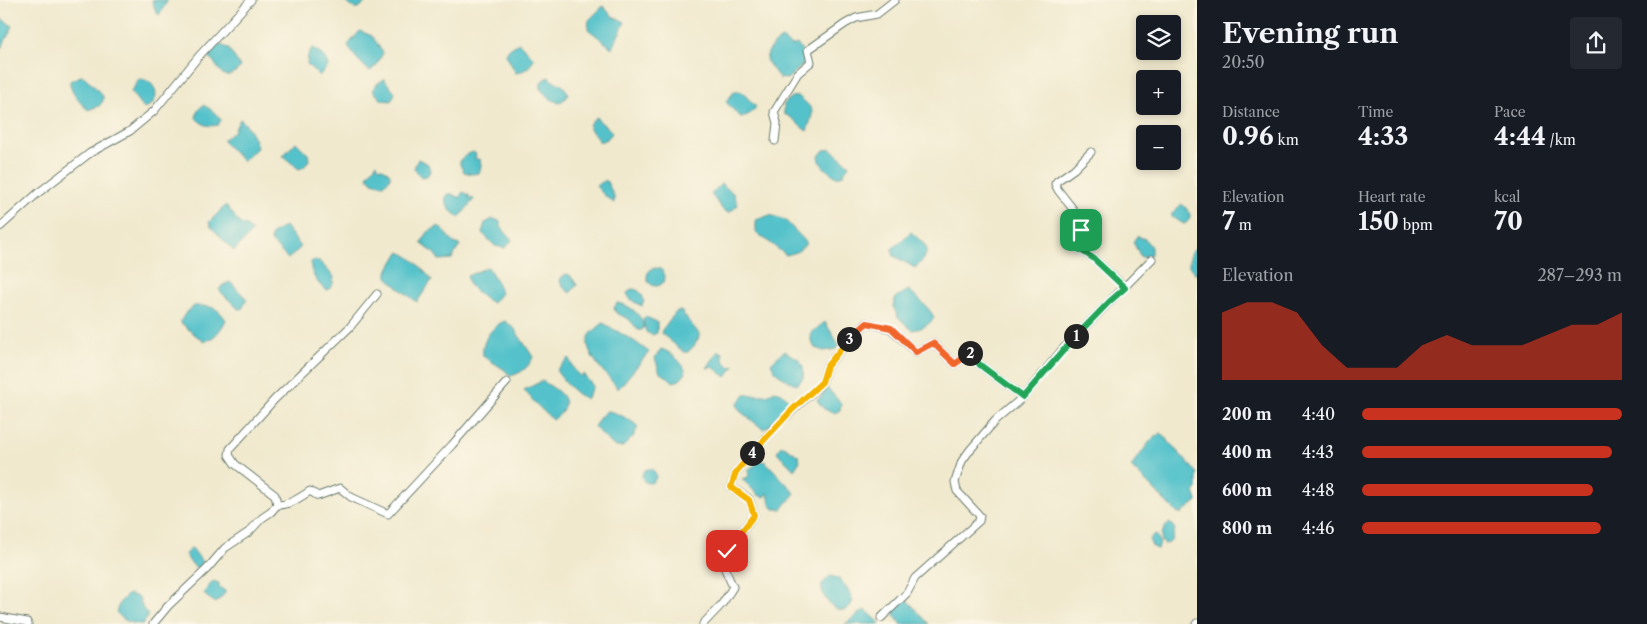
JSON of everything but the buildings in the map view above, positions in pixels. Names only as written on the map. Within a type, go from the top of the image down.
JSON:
[{"type":"street","points":[[0,226],[38,193],[90,153],[130,131],[154,111],[199,56],[251,0]]},
{"type":"street","points":[[775,141],[777,124],[774,112],[798,73],[811,62],[808,50],[845,24],[856,18],[877,14],[895,0]]},
{"type":"street","points":[[1091,152],[1055,184],[1083,222],[1081,230],[1074,241],[1077,248],[1093,258],[1125,288]]},
{"type":"street","points":[[881,618],[907,593],[914,578],[981,518],[957,491],[955,482],[962,461],[982,434],[995,420],[1023,397],[1062,351],[1152,260]]},
{"type":"street","points":[[277,505],[275,495],[235,464],[230,455],[230,449],[275,399],[350,327],[377,294]]},
{"type":"street","points":[[704,624],[734,587],[724,567],[727,551],[754,515],[749,500],[731,487],[736,472],[775,427],[822,382],[827,366],[848,341],[867,323],[891,328],[916,352],[933,343],[955,364],[971,352],[980,365],[1023,397]]},
{"type":"street","points":[[153,624],[225,548],[250,532],[277,505],[293,502],[310,491],[318,496],[340,488],[351,497],[388,514],[507,382]]},
{"type":"street","points":[[0,617],[27,622],[28,624]]},
{"type":"water","points":[[152,0],[168,0],[159,15],[156,12]]},
{"type":"water","points":[[342,0],[365,0],[366,2],[359,8],[354,8]]},
{"type":"water","points":[[603,6],[612,16],[625,22],[612,48],[588,29],[589,20]]},
{"type":"water","points":[[0,18],[13,26],[2,47],[0,47]]},
{"type":"water","points":[[360,31],[372,36],[383,53],[376,66],[370,71],[348,45]]},
{"type":"water","points":[[782,39],[791,46],[797,44],[807,59],[787,79],[779,78],[766,60],[771,48]]},
{"type":"water","points":[[519,43],[534,58],[527,68],[516,73],[506,55],[509,49]]},
{"type":"water","points":[[218,44],[228,48],[241,67],[234,73],[224,75],[206,54]]},
{"type":"water","points":[[312,48],[323,56],[328,64],[328,67],[319,76],[307,64]]},
{"type":"water","points":[[81,76],[85,77],[103,96],[103,101],[99,106],[88,110],[73,93],[70,81]]},
{"type":"water","points":[[549,77],[561,84],[568,92],[567,97],[559,103],[551,99],[540,89],[542,81]]},
{"type":"water","points":[[139,79],[150,83],[156,92],[156,98],[153,102],[143,108],[131,92]]},
{"type":"water","points":[[384,79],[395,93],[391,101],[382,100],[373,91],[377,84]]},
{"type":"water","points":[[741,91],[756,107],[743,117],[740,117],[726,102],[734,92]]},
{"type":"water","points":[[798,96],[812,111],[807,131],[784,114],[784,104],[791,97]]},
{"type":"water","points":[[203,105],[213,111],[221,120],[218,125],[206,125],[196,118],[198,110]]},
{"type":"water","points":[[596,117],[612,133],[608,138],[600,142],[590,129],[589,124]]},
{"type":"water","points":[[240,119],[251,132],[257,148],[243,161],[223,140],[234,131]]},
{"type":"water","points":[[296,142],[308,154],[309,160],[304,167],[299,169],[283,156]]},
{"type":"water","points":[[831,149],[849,165],[843,175],[837,177],[825,168],[819,156],[824,150]]},
{"type":"water","points":[[473,152],[476,154],[475,159],[480,159],[481,167],[479,173],[472,174],[464,172],[460,165],[460,160]]},
{"type":"water","points":[[418,159],[428,164],[430,171],[427,176],[421,177],[414,168]]},
{"type":"water","points":[[377,163],[378,167],[385,169],[390,174],[390,178],[384,185],[372,182],[367,176]]},
{"type":"water","points":[[606,180],[614,196],[614,203],[596,186]]},
{"type":"water","points":[[721,184],[733,193],[738,205],[729,213],[723,210],[711,194]]},
{"type":"water","points":[[463,192],[469,195],[469,198],[474,199],[459,218],[449,209],[445,200],[448,194],[459,198]]},
{"type":"water","points":[[1182,204],[1190,214],[1189,219],[1184,224],[1172,217],[1172,213]]},
{"type":"water","points":[[226,205],[240,224],[248,227],[252,232],[234,251],[211,227],[209,222]]},
{"type":"water","points":[[770,215],[785,220],[807,243],[797,252],[786,255],[756,232],[756,220]]},
{"type":"water","points":[[493,219],[500,221],[501,227],[512,240],[505,248],[495,246],[482,233],[485,223]]},
{"type":"water","points":[[285,226],[301,247],[288,259],[270,240],[273,233]]},
{"type":"water","points":[[439,226],[454,243],[460,245],[452,259],[439,260],[434,253],[421,243],[428,232]]},
{"type":"water","points":[[911,232],[925,245],[927,250],[924,259],[915,268],[894,256],[892,249]]},
{"type":"water","points":[[1137,236],[1145,239],[1151,247],[1151,254],[1148,257],[1141,257],[1133,242]]},
{"type":"water","points":[[1197,247],[1197,275],[1189,266],[1189,260],[1190,255]]},
{"type":"water","points":[[399,252],[413,260],[432,280],[417,302],[387,277],[387,272]]},
{"type":"water","points":[[315,260],[320,262],[334,277],[332,286],[327,290],[317,282],[313,274],[311,262]]},
{"type":"water","points":[[488,267],[501,293],[493,303],[485,299],[469,285],[467,276]]},
{"type":"water","points":[[656,268],[662,271],[665,277],[662,283],[656,286],[650,283],[647,277],[650,271]]},
{"type":"water","points":[[566,274],[570,275],[577,285],[570,293],[562,286],[559,279]]},
{"type":"water","points":[[230,282],[247,299],[242,309],[238,309],[219,290],[223,285]]},
{"type":"water","points":[[631,289],[641,294],[644,301],[642,306],[629,298],[627,293]]},
{"type":"water","points":[[909,290],[927,307],[934,318],[930,323],[919,329],[912,330],[898,317],[893,306],[896,297]]},
{"type":"water","points":[[617,303],[626,305],[638,314],[644,327],[642,330],[638,330],[629,319],[616,313],[614,308]]},
{"type":"water","points":[[194,306],[216,309],[226,320],[217,333],[204,342],[180,322],[185,314]]},
{"type":"water","points":[[677,311],[681,311],[700,335],[688,352],[684,352],[662,334],[662,330]]},
{"type":"water","points":[[646,317],[657,322],[657,333],[652,335],[646,332],[643,318]]},
{"type":"water","points":[[505,321],[514,328],[533,357],[524,370],[510,376],[505,370],[483,356],[484,345],[488,335],[496,326]]},
{"type":"water","points":[[825,322],[839,345],[836,349],[824,351],[815,348],[811,341],[811,333]]},
{"type":"water","points":[[603,323],[649,352],[618,389],[589,350],[589,337]]},
{"type":"water","points":[[661,349],[673,355],[683,365],[686,373],[680,380],[673,382],[660,373],[655,358]]},
{"type":"water","points":[[718,351],[723,353],[723,358],[728,367],[735,366],[726,377],[713,367],[707,368]]},
{"type":"water","points":[[784,351],[797,358],[802,364],[803,378],[797,385],[781,377],[771,363]]},
{"type":"water","points":[[569,358],[577,373],[581,377],[583,374],[593,386],[586,399],[569,386],[556,370]]},
{"type":"water","points":[[542,381],[560,393],[565,403],[560,414],[553,420],[524,390]]},
{"type":"water","points":[[826,387],[841,403],[840,410],[835,413],[824,409],[817,400],[821,397]]},
{"type":"water","points":[[775,391],[782,393],[790,402],[783,414],[767,427],[763,429],[740,411],[737,404],[745,395],[767,395]]},
{"type":"water","points":[[607,411],[624,417],[638,427],[633,437],[623,447],[615,447],[594,427],[600,417]]},
{"type":"water","points":[[1161,433],[1197,473],[1197,489],[1194,492],[1197,501],[1181,514],[1177,513],[1131,467],[1151,440]]},
{"type":"water","points":[[781,446],[799,456],[800,461],[794,470],[777,452]]},
{"type":"water","points":[[761,461],[766,462],[795,493],[782,509],[774,509],[770,504],[768,493],[765,497],[758,495],[742,479],[749,477],[748,470]]},
{"type":"water","points":[[646,469],[652,469],[656,476],[652,483],[646,483],[642,479],[642,473]]},
{"type":"water","points":[[1170,523],[1175,529],[1172,540],[1165,544],[1162,542],[1162,534]]},
{"type":"water","points":[[1156,534],[1160,542],[1158,549],[1153,547],[1149,540]]},
{"type":"water","points":[[192,548],[203,563],[198,569],[185,554]]},
{"type":"water","points":[[830,576],[841,581],[853,600],[849,607],[844,610],[833,607],[824,597],[822,584]]},
{"type":"water","points":[[213,581],[219,583],[219,587],[225,591],[216,603],[204,593]]},
{"type":"water","points":[[128,594],[139,597],[143,609],[148,615],[142,624],[128,621],[116,612],[120,602]]},
{"type":"water","points":[[905,600],[929,624],[901,624],[894,615],[894,609]]},
{"type":"water","points":[[866,610],[881,624],[845,624],[860,612]]},
{"type":"route","points":[[727,551],[754,515],[749,500],[731,487],[736,472],[775,427],[822,382],[827,366],[848,341],[867,323],[891,328],[916,352],[933,343],[955,364],[971,352],[980,365],[1023,397],[1062,351],[1125,288],[1093,258],[1077,248],[1074,241],[1081,230]]}]
